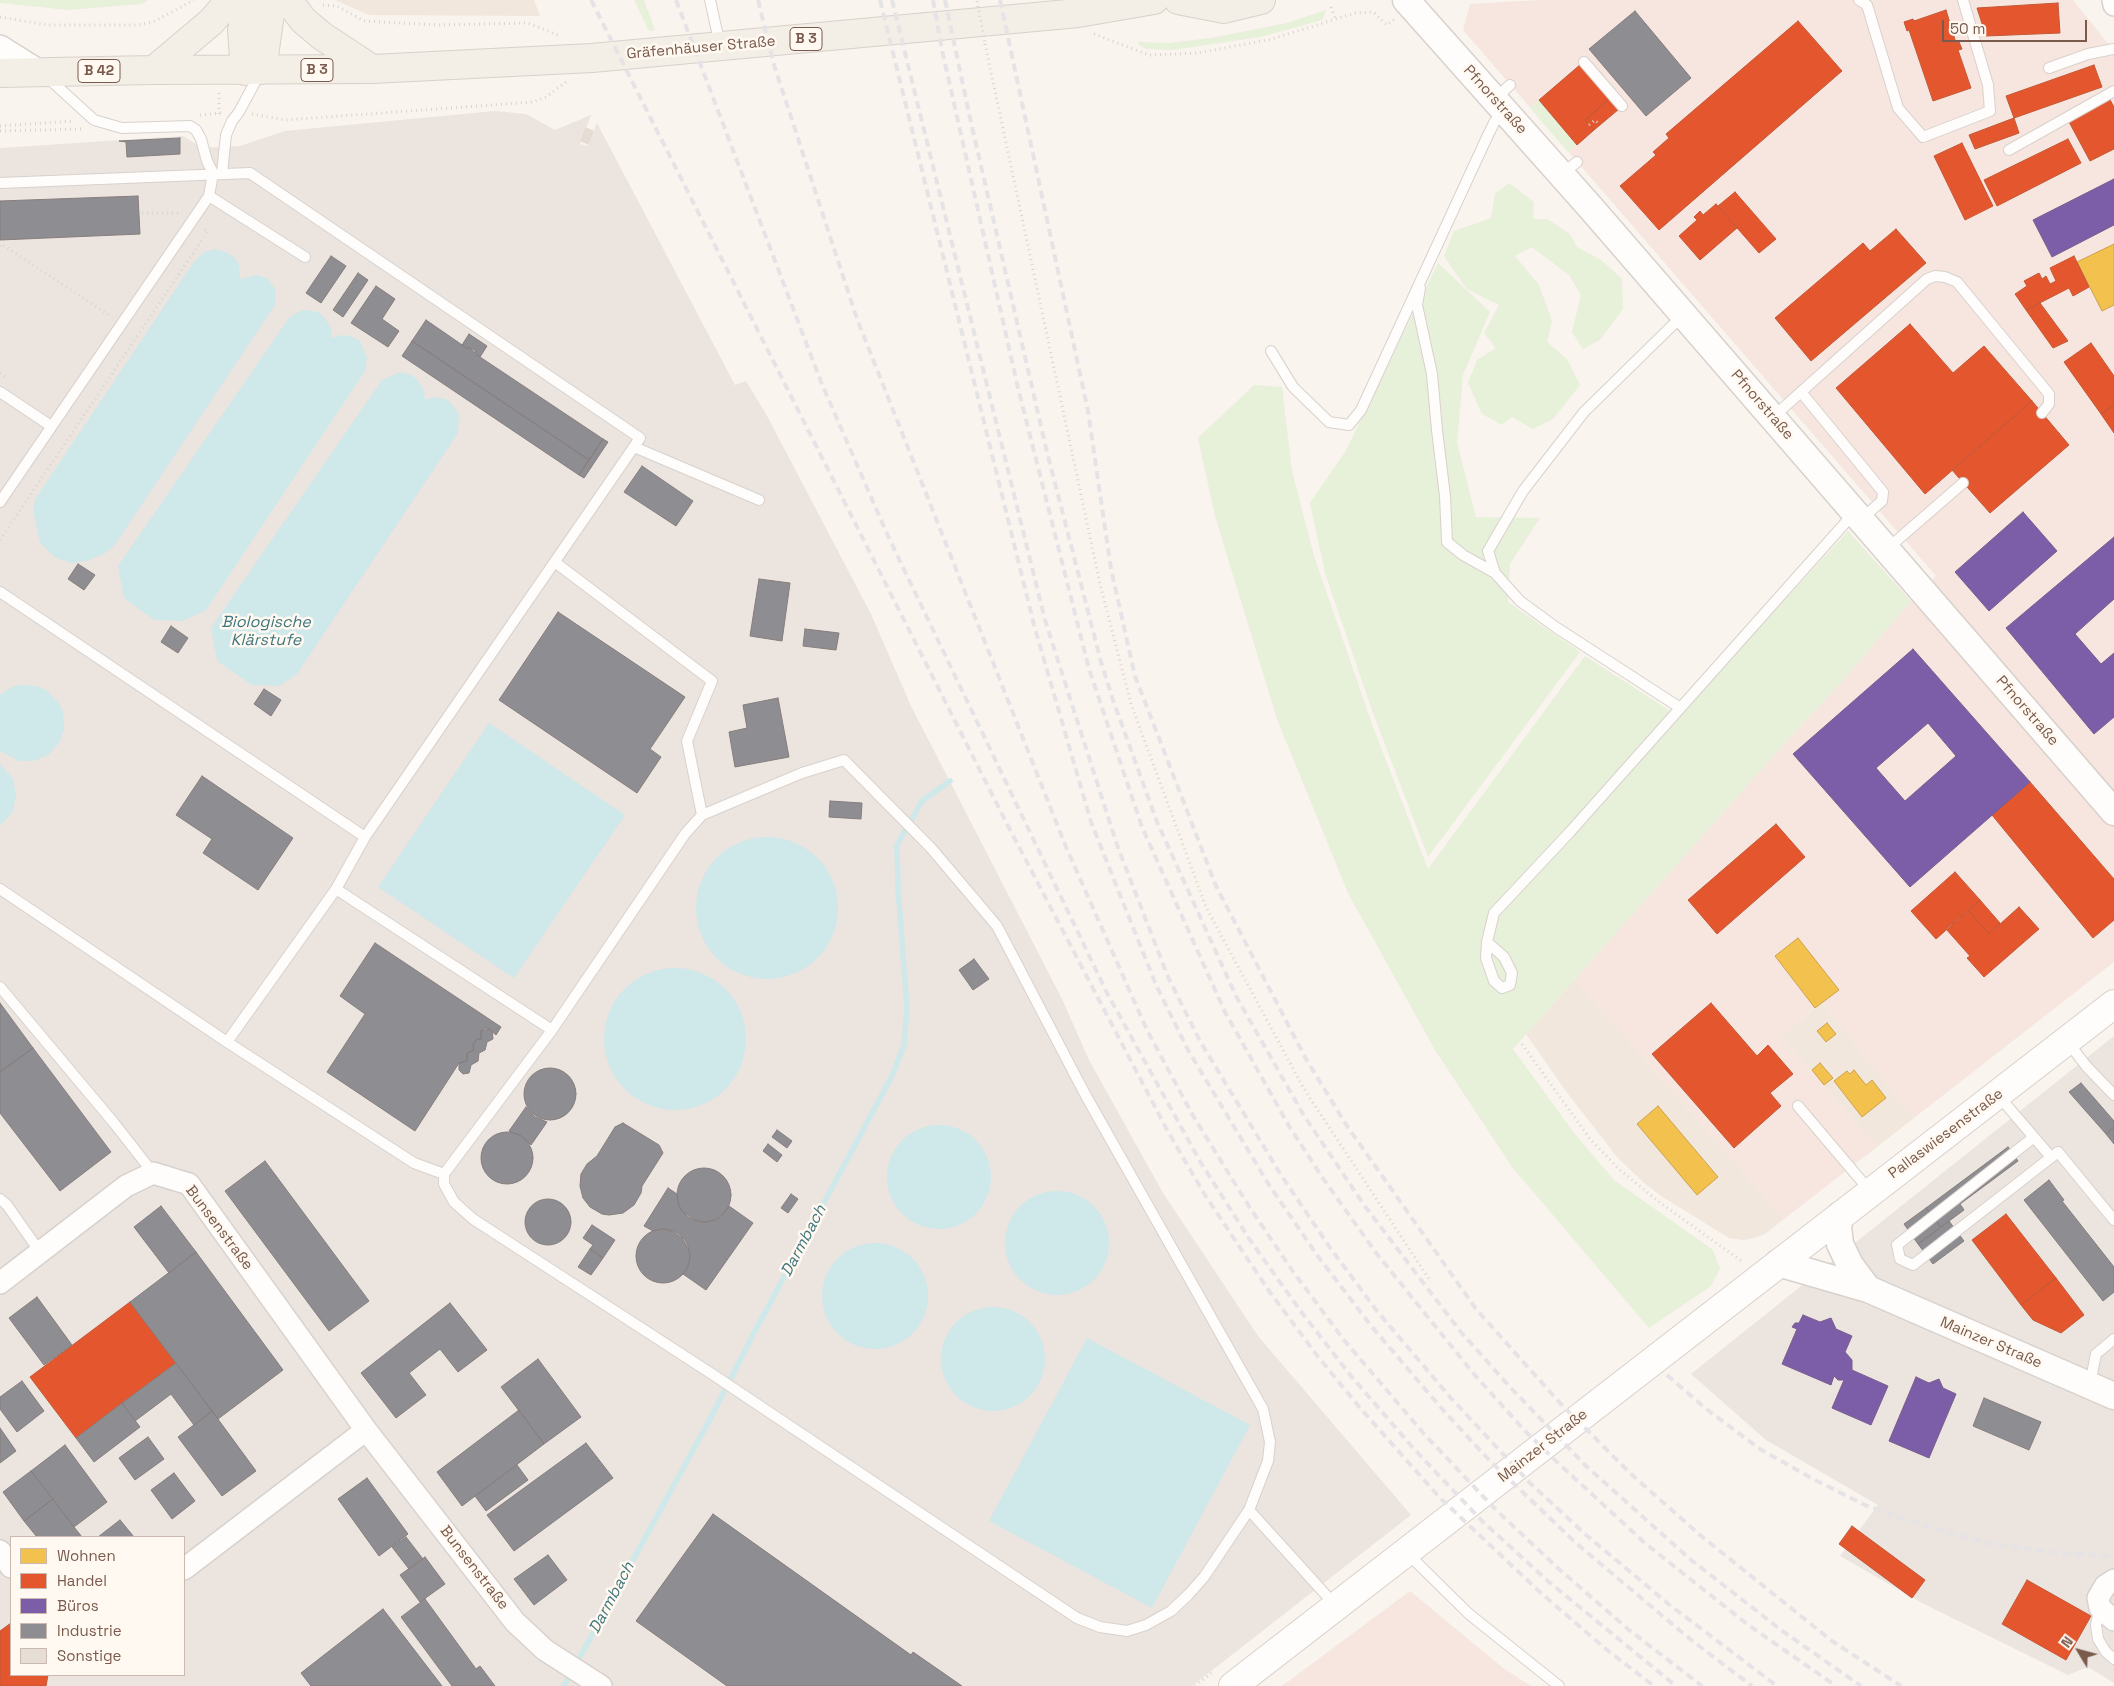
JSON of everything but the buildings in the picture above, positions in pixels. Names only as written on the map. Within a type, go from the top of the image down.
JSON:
[{"type":"main road","points":[[154,70],[211,22],[230,0]]},
{"type":"main road","points":[[248,0],[242,30],[253,70]]},
{"type":"main road","points":[[253,70],[272,0]]},
{"type":"main road","points":[[288,0],[303,20],[322,36],[372,69]]},
{"type":"main road","name":"Gräfenhäuser Straße","points":[[253,70],[372,69],[592,58],[1078,13],[1154,0]]},
{"type":"main road","points":[[1178,0],[1224,9],[1261,0]]},
{"type":"main road","name":"B 42","points":[[0,74],[154,70],[253,70]]},
{"type":"main road","name":"Pallaswiesenstraße","points":[[1770,1270],[2114,1004]]},
{"type":"main road","name":"Mainzer Straße","points":[[1233,1686],[1770,1270]]},
{"type":"street","name":"Pfnorstraße","points":[[1406,0],[1569,168],[1683,314],[2114,812]]},
{"type":"street","points":[[2113,0],[2114,5]]},
{"type":"street","points":[[0,46],[43,73]]},
{"type":"street","points":[[0,1283],[126,1186],[153,1172]]},
{"type":"street","name":"Bunsenstraße","points":[[153,1172],[189,1184],[366,1430],[515,1622],[545,1650],[595,1682]]},
{"type":"street","name":"Mainzer Straße","points":[[1840,1215],[1838,1227],[1840,1244],[1850,1265],[1868,1289]]},
{"type":"street","name":"Mainzer Straße","points":[[1770,1270],[1868,1289],[2114,1396]]},
{"type":"street","points":[[185,1568],[366,1430]]},
{"type":"street","points":[[0,1551],[10,1566]]},
{"type":"street","points":[[2107,1614],[2098,1598],[2100,1593],[2114,1580]]},
{"type":"lane","points":[[710,0],[721,46]]},
{"type":"lane","points":[[1859,0],[1867,5],[1898,108],[1923,137],[1990,111],[1988,86],[1962,0]]},
{"type":"lane","points":[[2049,68],[2088,54],[2114,49]]},
{"type":"lane","points":[[1584,62],[1622,106]]},
{"type":"lane","points":[[0,502],[209,196],[217,173],[226,135],[232,121],[239,112],[253,70]]},
{"type":"lane","points":[[43,73],[94,120],[122,128],[190,126],[196,130],[201,138],[208,161],[217,173]]},
{"type":"lane","points":[[2009,150],[2114,92]]},
{"type":"lane","points":[[1271,351],[1293,387],[1329,422],[1349,425],[1360,410],[1495,121],[1503,98]]},
{"type":"lane","points":[[0,183],[250,173],[640,438],[556,563],[366,837],[336,890],[227,1042]]},
{"type":"lane","points":[[209,196],[305,257]]},
{"type":"lane","points":[[1423,272],[1417,305],[1432,374],[1446,496],[1447,542],[1463,555],[1494,573],[1520,601],[1557,628],[1679,707]]},
{"type":"lane","points":[[1772,417],[1926,279],[1935,276],[1945,277],[1957,282],[2049,394],[2049,404],[2042,413]]},
{"type":"lane","points":[[1494,573],[1488,551],[1523,491],[1584,412],[1683,314]]},
{"type":"lane","points":[[0,392],[51,426]]},
{"type":"lane","points":[[1487,942],[1494,913],[1569,833],[1679,707],[1858,516],[1882,500],[1883,492],[1801,392]]},
{"type":"lane","points":[[634,447],[759,500]]},
{"type":"lane","points":[[1887,550],[1963,483]]},
{"type":"lane","points":[[556,563],[712,680],[686,741],[702,815]]},
{"type":"lane","points":[[0,592],[366,837]]},
{"type":"lane","points":[[844,760],[931,848],[997,926],[1086,1096],[1255,1392],[1263,1409],[1270,1442],[1268,1460],[1249,1510],[1204,1576],[1188,1595],[1170,1611],[1146,1625],[1127,1631],[1100,1627],[1078,1618],[746,1396],[473,1219],[454,1202],[444,1184],[444,1174],[552,1030],[685,834],[702,815],[802,772],[844,760]]},
{"type":"lane","points":[[0,888],[227,1042],[414,1162],[444,1174]]},
{"type":"lane","points":[[336,890],[552,1030]]},
{"type":"lane","points":[[0,987],[153,1172]]},
{"type":"lane","points":[[2066,1041],[2087,1067],[2114,1095]]},
{"type":"lane","points":[[1997,1094],[2050,1156]]},
{"type":"lane","points":[[1798,1106],[1870,1191]]},
{"type":"lane","points":[[2034,1137],[1897,1246],[1900,1259],[1913,1265],[2050,1156],[2058,1152],[2114,1220]]},
{"type":"lane","points":[[0,1199],[7,1205],[40,1252]]},
{"type":"lane","points":[[2089,1385],[2096,1354],[2114,1339]]},
{"type":"lane","points":[[1249,1510],[1336,1606]]},
{"type":"lane","points":[[1406,1552],[1469,1614],[1559,1686]]},
{"type":"lane","points":[[2107,1614],[2096,1625],[2098,1639],[2106,1652],[2114,1659]]},
{"type":"path","points":[[0,17],[48,25],[138,25],[153,22],[194,0]]},
{"type":"path","points":[[978,0],[985,43],[1100,584],[1131,704],[1206,907],[1304,1089],[1431,1282]]},
{"type":"path","points":[[322,5],[337,6],[364,21],[438,25],[528,23],[562,36]]},
{"type":"path","points":[[1330,7],[1336,21]]},
{"type":"path","points":[[1090,33],[1148,55],[1198,53],[1272,39],[1336,21],[1355,13],[1373,12],[1387,25],[1391,22]]},
{"type":"path","points":[[256,115],[285,120],[533,102],[546,97],[568,81]]},
{"type":"path","points":[[219,106],[219,114]]},
{"type":"path","points":[[1589,124],[1595,120],[1600,125]]},
{"type":"path","points":[[0,131],[84,129]]},
{"type":"path","points":[[0,246],[1,244],[122,324]]},
{"type":"path","points":[[1522,1044],[1590,1139],[1620,1170],[1659,1202],[1770,1270]]},
{"type":"shaded area","points":[[335,0],[534,0],[540,16],[369,15]]},
{"type":"shaded area","points":[[1540,0],[2073,0],[2114,51],[2114,962],[1914,1118],[1822,1003],[1815,1008],[1780,1036],[1877,1147],[1784,1219],[1575,979],[1837,687],[1911,601],[1936,576],[1463,30],[1470,4]]},
{"type":"shaded area","points":[[495,111],[526,114],[555,130],[591,115],[580,144],[587,146],[597,123],[735,385],[746,381],[766,414],[871,614],[911,706],[1062,999],[1089,1060],[1163,1193],[1258,1336],[1411,1515],[1192,1686],[0,1686],[0,148],[183,136],[203,148],[240,146],[285,131]]},
{"type":"shaded area","points":[[1575,979],[1784,1219],[1765,1234],[1755,1238],[1744,1240],[1729,1238],[1661,1196],[1644,1183],[1617,1157],[1565,1090],[1526,1034]]},
{"type":"shaded area","points":[[1822,1003],[1914,1118],[1877,1147],[1780,1036]]},
{"type":"shaded area","points":[[2114,1036],[2114,1683],[2088,1667],[2068,1675],[1922,1603],[1840,1556],[1878,1505],[1766,1440],[1691,1374]]},
{"type":"shaded area","points":[[1410,1591],[1503,1668],[1531,1686],[1282,1686]]},
{"type":"green space","points":[[0,0],[148,0],[142,4],[69,10],[0,3]]},
{"type":"green space","points":[[634,0],[644,0],[655,30],[649,31]]},
{"type":"green space","points":[[1326,10],[1322,20],[1261,37],[1172,50],[1146,49],[1138,44],[1138,42],[1168,43],[1211,38],[1287,23]]},
{"type":"green space","points":[[1539,100],[1577,145],[1568,152],[1530,108]]},
{"type":"green space","points":[[1509,183],[1534,202],[1533,219],[1547,219],[1570,234],[1577,247],[1601,260],[1622,279],[1623,309],[1600,340],[1583,349],[1572,332],[1581,295],[1569,275],[1532,247],[1515,256],[1539,285],[1552,321],[1547,342],[1567,359],[1580,385],[1553,419],[1533,429],[1512,417],[1502,425],[1482,414],[1468,383],[1477,360],[1496,348],[1484,333],[1499,305],[1467,289],[1444,256],[1454,231],[1491,218],[1495,194]]},
{"type":"green space","points":[[1438,263],[1490,312],[1463,375],[1457,443],[1476,517],[1540,518],[1510,564],[1508,602],[1580,652],[1428,857],[1373,713],[1325,573],[1310,503],[1345,452]]},
{"type":"green space","points":[[1254,385],[1282,387],[1292,471],[1314,556],[1373,727],[1428,869],[1585,656],[1678,716],[1848,531],[1911,601],[1837,687],[1513,1049],[1574,1133],[1614,1180],[1713,1250],[1720,1269],[1711,1286],[1649,1328],[1512,1167],[1435,1050],[1348,893],[1277,719],[1215,516],[1198,438]]},
{"type":"water","points":[[214,249],[226,252],[236,259],[239,266],[240,279],[256,275],[267,278],[275,289],[275,305],[114,546],[104,554],[86,561],[72,563],[56,558],[40,543],[33,510],[36,498],[193,263],[203,253]]},
{"type":"water","name":"Biologische Klärstufe","points":[[300,311],[318,312],[324,317],[331,328],[332,338],[341,335],[353,337],[360,341],[367,358],[365,371],[206,610],[183,621],[154,620],[124,598],[118,566],[289,318]]},
{"type":"water","name":"Biologische Klärstufe","points":[[399,372],[411,375],[417,379],[424,390],[425,400],[434,397],[446,399],[452,404],[459,415],[458,433],[297,674],[279,686],[252,685],[217,661],[211,628],[382,380]]},
{"type":"water","points":[[18,685],[37,686],[46,690],[59,703],[63,712],[64,729],[59,743],[48,755],[34,761],[19,761],[0,751],[0,695]]},
{"type":"water","points":[[489,723],[625,815],[514,978],[378,887]]},
{"type":"water","points":[[0,764],[13,779],[16,795],[13,811],[0,826]]},
{"type":"water","points":[[767,837],[781,838],[794,842],[807,849],[817,858],[826,868],[833,881],[837,894],[837,922],[833,935],[826,948],[817,958],[807,967],[794,974],[781,978],[767,979],[753,978],[740,974],[727,967],[717,958],[708,948],[701,935],[697,922],[696,908],[697,894],[701,881],[708,868],[717,858],[727,849],[740,842],[753,838]]},
{"type":"water","points":[[675,968],[689,969],[702,973],[715,980],[725,989],[734,999],[741,1012],[745,1025],[745,1053],[741,1066],[734,1079],[725,1089],[715,1098],[702,1105],[689,1109],[675,1110],[661,1109],[648,1105],[635,1098],[625,1089],[616,1079],[609,1066],[605,1053],[604,1039],[605,1025],[609,1012],[616,999],[625,989],[635,980],[648,973],[661,969]]},
{"type":"water","points":[[939,1125],[959,1129],[976,1140],[987,1157],[991,1177],[987,1197],[976,1214],[959,1225],[939,1229],[919,1225],[902,1214],[891,1197],[887,1177],[891,1157],[902,1140],[919,1129]]},
{"type":"water","points":[[1057,1191],[1077,1195],[1094,1206],[1105,1223],[1109,1243],[1105,1263],[1094,1280],[1077,1291],[1057,1295],[1037,1291],[1020,1280],[1009,1263],[1005,1243],[1009,1223],[1020,1206],[1037,1195]]},
{"type":"water","points":[[875,1243],[895,1247],[912,1259],[924,1276],[928,1296],[924,1316],[912,1333],[895,1345],[875,1349],[855,1345],[838,1333],[826,1316],[822,1296],[826,1276],[838,1259],[855,1247]]},
{"type":"water","points":[[993,1307],[1013,1311],[1030,1322],[1041,1339],[1045,1359],[1041,1379],[1030,1396],[1013,1407],[993,1411],[973,1407],[956,1396],[945,1379],[941,1359],[945,1339],[956,1322],[973,1311]]},
{"type":"water","points":[[1087,1338],[1250,1425],[1152,1608],[989,1521]]},
{"type":"waterway","name":"Darmbach","points":[[564,1686],[709,1421],[755,1331],[892,1076],[904,1045],[907,1007],[898,888],[897,845],[922,801],[950,781]]},
{"type":"railway","points":[[591,0],[1007,824],[1166,1128],[1203,1192],[1269,1291],[1319,1358],[1361,1409],[1440,1498],[1541,1593],[1607,1650],[1654,1686]]},
{"type":"railway","points":[[676,0],[821,382],[888,536],[1107,993],[1201,1163],[1250,1240],[1302,1313],[1351,1376],[1414,1449],[1482,1521],[1549,1582],[1676,1686]]},
{"type":"railway","points":[[758,0],[774,65],[857,319],[1066,847],[1147,1030],[1192,1114],[1250,1208],[1292,1270],[1344,1340],[1425,1435],[1496,1510],[1559,1569],[1629,1630],[1702,1686]]},
{"type":"railway","points":[[880,0],[1034,625],[1091,822],[1156,985],[1188,1050],[1269,1185],[1317,1255],[1372,1327],[1443,1410],[1489,1460],[1577,1544],[1690,1639],[1752,1686]]},
{"type":"railway","points":[[892,0],[1045,620],[1117,845],[1168,977],[1200,1041],[1281,1175],[1331,1249],[1377,1311],[1450,1397],[1530,1483],[1585,1534],[1671,1606],[1777,1686]]},
{"type":"railway","points":[[933,0],[942,50],[1018,388],[1089,669],[1142,827],[1225,1012],[1289,1126],[1324,1180],[1377,1254],[1473,1373],[1525,1431],[1646,1544],[1747,1624],[1836,1686]]},
{"type":"railway","points":[[945,0],[970,118],[1046,448],[1101,662],[1157,822],[1236,996],[1303,1114],[1364,1205],[1460,1331],[1509,1386],[1586,1466],[1690,1559],[1781,1630],[1861,1686]]},
{"type":"railway","points":[[1000,0],[1088,411],[1111,569],[1135,676],[1216,886],[1306,1059],[1347,1126],[1476,1309],[1560,1403],[1631,1474],[1700,1535],[1832,1641],[1901,1686]]},
{"type":"railway","points":[[1667,1375],[1705,1408],[1760,1449],[1813,1479],[1865,1505],[1928,1527],[1992,1544],[2058,1553],[2114,1556]]}]
